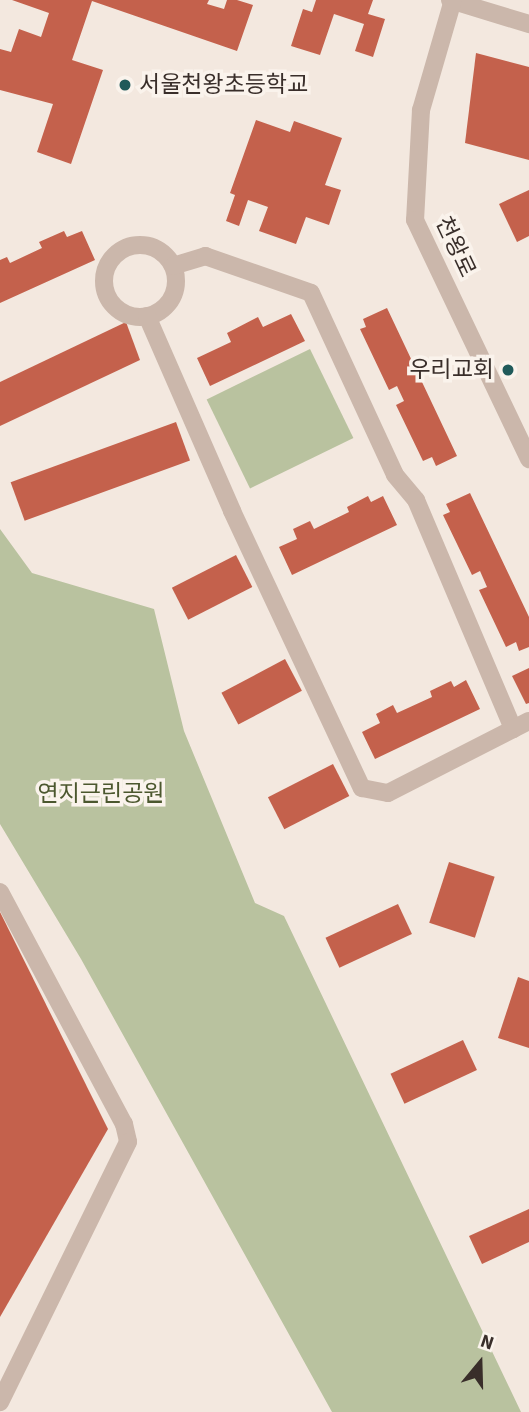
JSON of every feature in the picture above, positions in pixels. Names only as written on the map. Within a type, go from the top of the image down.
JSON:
[{"type":"street","points":[[452,0],[529,24]]},
{"type":"street","name":"천왕로","points":[[452,0],[421,110],[415,220],[529,459]]},
{"type":"street","points":[[144,245],[166,256],[173,266],[172,298],[147,316],[123,313],[106,295],[105,270],[120,251],[144,245]]},
{"type":"street","points":[[147,316],[232,511],[362,788],[388,793],[521,725],[416,500],[395,475],[311,293],[205,256],[173,266]]},
{"type":"street","points":[[0,892],[124,1124],[128,1142],[0,1402]]},
{"type":"green space","points":[[310,349],[353,438],[250,488],[207,399]]},
{"type":"green space","name":"연지근린공원","points":[[0,529],[32,573],[154,609],[184,731],[255,903],[284,916],[521,1412],[332,1412],[81,959],[0,824]]},
{"type":"building","points":[[12,0],[209,0],[207,4],[224,9],[227,0],[237,0],[253,5],[237,51],[92,1],[72,60],[103,70],[71,164],[37,152],[53,104],[0,90],[0,49],[11,52],[19,29],[41,37],[49,13]]},
{"type":"building","points":[[316,0],[373,0],[368,14],[385,19],[373,57],[355,51],[364,24],[334,14],[320,55],[291,46],[303,9],[312,12]]},
{"type":"building","points":[[476,53],[529,67],[529,160],[465,143]]},
{"type":"building","points":[[256,120],[290,132],[294,121],[342,138],[325,185],[341,190],[329,225],[306,217],[296,244],[259,231],[268,207],[248,200],[239,226],[226,221],[235,195],[230,193]]},
{"type":"building","points":[[529,190],[529,236],[517,242],[499,204]]},
{"type":"building","points":[[64,231],[67,237],[82,231],[95,260],[0,303],[0,260],[7,257],[10,263],[42,248],[39,242]]},
{"type":"building","points":[[387,308],[457,456],[436,466],[432,457],[423,461],[396,405],[404,401],[397,386],[389,390],[360,329],[366,327],[363,319]]},
{"type":"building","points":[[291,314],[305,341],[210,386],[197,358],[231,342],[227,333],[258,317],[263,327]]},
{"type":"building","points":[[126,322],[140,360],[0,426],[0,382]]},
{"type":"building","points":[[176,422],[190,461],[25,521],[11,482]]},
{"type":"building","points":[[470,493],[529,617],[529,647],[519,651],[516,642],[506,647],[479,590],[487,587],[480,571],[472,575],[443,515],[450,512],[446,504]]},
{"type":"building","points":[[368,496],[371,502],[383,496],[397,525],[292,575],[279,547],[297,539],[293,529],[310,521],[314,529],[349,512],[347,507]]},
{"type":"building","points":[[236,555],[252,587],[188,620],[172,588]]},
{"type":"building","points":[[285,659],[302,691],[238,725],[221,693]]},
{"type":"building","points":[[529,668],[529,703],[526,704],[512,676]]},
{"type":"building","points":[[466,680],[480,709],[375,759],[362,732],[380,723],[376,714],[393,705],[397,713],[432,697],[430,691],[451,681],[454,687]]},
{"type":"building","points":[[333,764],[349,796],[284,829],[268,797]]},
{"type":"building","points":[[449,862],[495,877],[475,938],[429,923]]},
{"type":"building","points":[[398,904],[412,934],[339,968],[325,938]]},
{"type":"building","points":[[0,912],[108,1129],[0,1317]]},
{"type":"building","points":[[518,977],[529,981],[529,1048],[498,1038]]},
{"type":"building","points":[[463,1040],[477,1070],[404,1104],[390,1074]]},
{"type":"building","points":[[529,1209],[529,1242],[482,1264],[469,1236]]},
{"type":"place","name":"서울천왕초등학교","points":[[125,85]]},
{"type":"place","name":"우리교회","points":[[508,370]]}]
